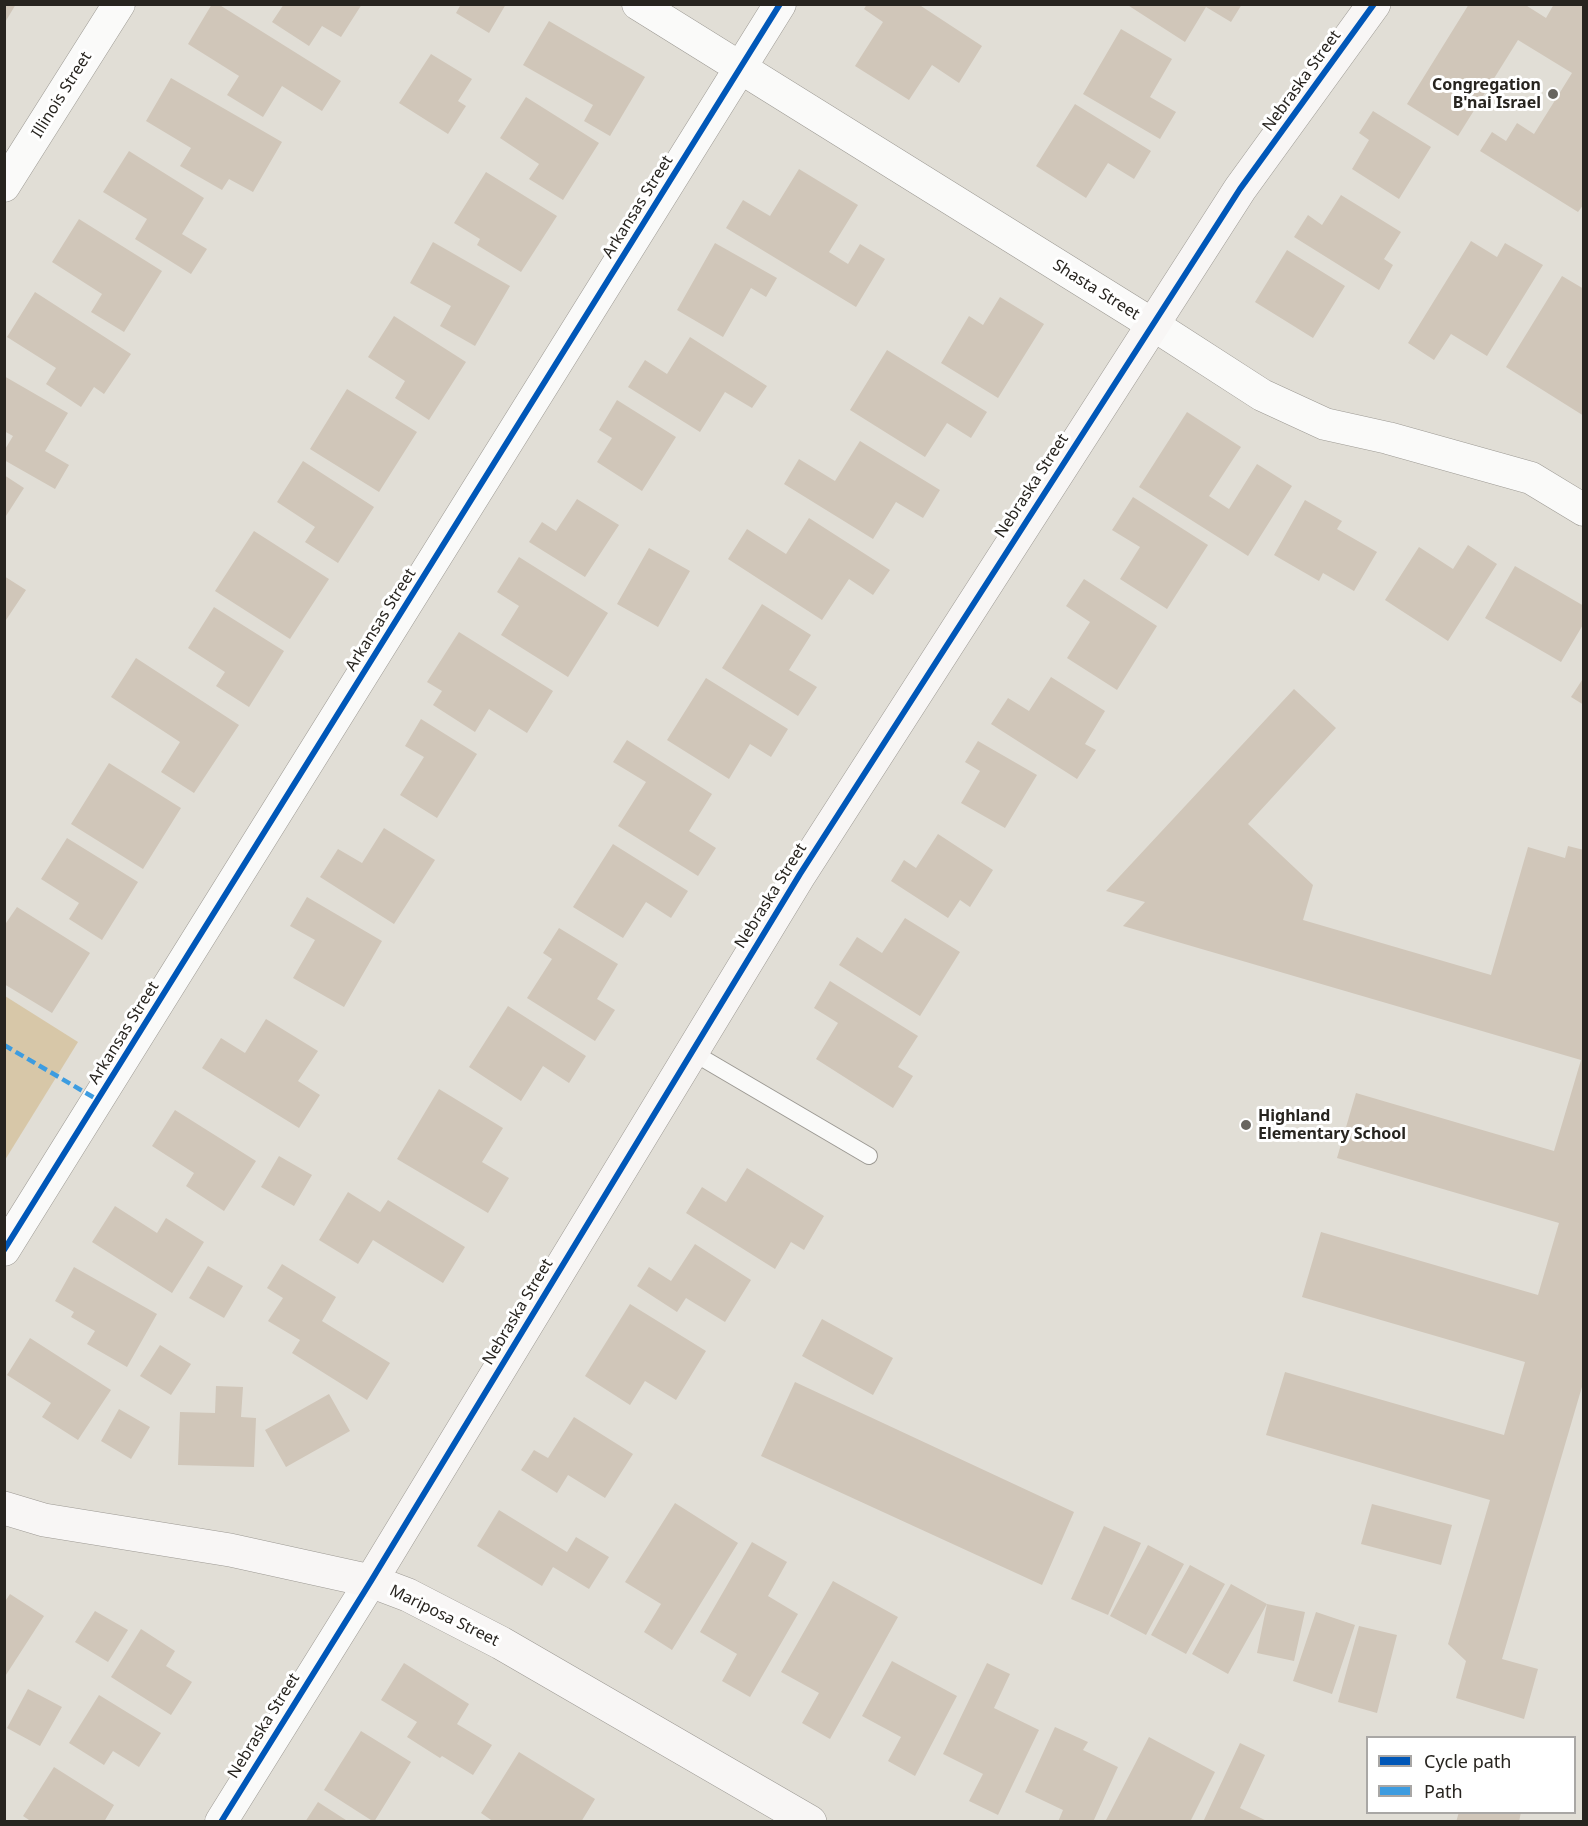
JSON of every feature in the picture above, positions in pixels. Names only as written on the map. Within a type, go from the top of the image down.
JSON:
[{"type":"street","name":"Illinois Street","points":[[4,186],[119,4]]},
{"type":"street","name":"Shasta Street","points":[[638,4],[1262,395],[1325,424],[1388,438],[1531,478],[1584,510]]},
{"type":"street","name":"Arkansas Street","points":[[4,1250],[780,4]]},
{"type":"street","name":"Nebraska Street","points":[[221,1821],[371,1581],[800,874],[1240,189],[1374,4]]},
{"type":"street","name":"Mariposa Street","points":[[4,1508],[44,1520],[230,1550],[371,1581],[408,1595],[501,1643],[810,1821]]},
{"type":"lane","points":[[692,1052],[869,1156]]},
{"type":"shaded area","points":[[5,996],[78,1042],[5,1160]]},
{"type":"building","points":[[4,4],[16,4],[4,24]]},
{"type":"building","points":[[212,4],[218,4],[341,81],[322,111],[282,86],[263,117],[227,95],[239,76],[188,44]]},
{"type":"building","points":[[284,4],[362,4],[341,37],[322,26],[309,46],[272,22]]},
{"type":"building","points":[[461,4],[506,4],[489,33],[456,13]]},
{"type":"building","points":[[867,4],[918,4],[982,46],[959,83],[932,65],[909,100],[855,66],[883,22],[864,9]]},
{"type":"building","points":[[1126,4],[1242,4],[1231,22],[1206,7],[1185,42]]},
{"type":"building","points":[[1469,4],[1524,4],[1546,18],[1554,4],[1584,4],[1584,204],[1578,212],[1480,151],[1492,132],[1506,141],[1517,123],[1534,134],[1572,73],[1518,40],[1458,136],[1407,104]]},
{"type":"building","points":[[549,21],[645,77],[610,136],[584,121],[593,105],[523,65]]},
{"type":"building","points":[[1121,29],[1172,59],[1150,97],[1176,112],[1160,139],[1083,94]]},
{"type":"building","points":[[431,54],[472,79],[458,101],[466,106],[448,134],[399,103]]},
{"type":"building","points":[[171,78],[282,142],[253,192],[229,179],[222,190],[180,166],[191,148],[146,121]]},
{"type":"building","points":[[526,97],[599,143],[563,200],[529,179],[539,164],[500,138]]},
{"type":"building","points":[[1075,104],[1151,151],[1134,179],[1108,163],[1086,198],[1036,166]]},
{"type":"building","points":[[1373,111],[1431,147],[1399,199],[1352,169],[1369,140],[1359,133]]},
{"type":"building","points":[[129,151],[204,198],[182,234],[207,249],[191,274],[135,239],[147,219],[103,192]]},
{"type":"building","points":[[799,169],[858,205],[829,252],[848,264],[860,244],[885,259],[856,307],[726,228],[743,200],[770,216]]},
{"type":"building","points":[[486,172],[557,216],[521,272],[477,245],[480,239],[454,223]]},
{"type":"building","points":[[1341,195],[1401,232],[1384,259],[1393,265],[1379,290],[1294,237],[1308,215],[1322,225]]},
{"type":"building","points":[[79,219],[162,271],[124,332],[91,312],[102,294],[52,262]]},
{"type":"building","points":[[1471,241],[1497,257],[1505,243],[1543,265],[1487,356],[1451,334],[1434,360],[1408,343]]},
{"type":"building","points":[[433,242],[510,286],[475,346],[440,326],[451,306],[410,283]]},
{"type":"building","points":[[715,243],[777,278],[766,297],[751,288],[723,337],[677,310]]},
{"type":"building","points":[[1287,250],[1345,286],[1313,338],[1255,302]]},
{"type":"building","points":[[1562,276],[1584,289],[1584,416],[1506,367]]},
{"type":"building","points":[[35,292],[131,354],[104,394],[94,387],[81,407],[46,384],[56,368],[7,337]]},
{"type":"building","points":[[1000,297],[1044,324],[998,398],[941,363],[969,316],[983,325]]},
{"type":"building","points":[[394,316],[466,362],[429,420],[395,398],[405,381],[368,357]]},
{"type":"building","points":[[690,337],[767,386],[752,408],[725,392],[700,432],[628,387],[645,360],[667,374]]},
{"type":"building","points":[[887,350],[987,412],[971,438],[947,423],[925,457],[850,410]]},
{"type":"building","points":[[4,376],[68,413],[45,451],[69,465],[55,489],[4,460],[4,451],[13,436],[4,431]]},
{"type":"building","points":[[347,389],[417,432],[379,492],[310,449]]},
{"type":"building","points":[[617,400],[676,437],[642,491],[597,462],[612,438],[599,430]]},
{"type":"building","points":[[1187,412],[1241,447],[1209,496],[1229,509],[1257,464],[1292,486],[1248,556],[1139,487]]},
{"type":"building","points":[[860,441],[940,490],[923,518],[896,502],[873,539],[784,484],[799,459],[835,481]]},
{"type":"building","points":[[303,461],[374,507],[338,563],[305,542],[315,527],[277,502]]},
{"type":"building","points":[[4,475],[24,488],[4,519]]},
{"type":"building","points":[[1133,497],[1208,545],[1167,609],[1120,579],[1140,547],[1112,530]]},
{"type":"building","points":[[577,499],[619,525],[585,577],[529,542],[542,522],[556,531]]},
{"type":"building","points":[[1305,500],[1342,521],[1337,529],[1377,552],[1354,591],[1323,573],[1319,581],[1274,555]]},
{"type":"building","points":[[809,518],[890,570],[873,595],[849,579],[822,620],[728,559],[747,529],[786,554]]},
{"type":"building","points":[[254,531],[329,579],[290,639],[215,591]]},
{"type":"building","points":[[1468,545],[1497,564],[1448,641],[1385,600],[1419,547],[1453,569]]},
{"type":"building","points":[[649,548],[690,571],[658,627],[617,604]]},
{"type":"building","points":[[519,557],[608,613],[568,677],[501,635],[519,606],[497,592]]},
{"type":"building","points":[[1515,566],[1584,606],[1584,623],[1561,662],[1485,618]]},
{"type":"building","points":[[4,576],[26,590],[4,623]]},
{"type":"building","points":[[1084,579],[1157,626],[1117,690],[1067,658],[1090,622],[1066,606]]},
{"type":"building","points":[[762,604],[811,635],[789,670],[817,687],[798,716],[722,668]]},
{"type":"building","points":[[214,607],[284,651],[249,707],[216,686],[225,672],[188,648]]},
{"type":"building","points":[[459,632],[553,691],[527,733],[489,709],[475,732],[433,705],[442,691],[427,682]]},
{"type":"building","points":[[136,658],[239,725],[194,793],[161,772],[180,742],[111,697]]},
{"type":"building","points":[[1051,677],[1105,711],[1085,744],[1096,750],[1077,779],[991,724],[1008,698],[1029,711]]},
{"type":"building","points":[[1584,677],[1584,705],[1571,697]]},
{"type":"building","points":[[706,678],[788,729],[771,757],[750,744],[729,779],[667,740]]},
{"type":"building","points":[[1294,689],[1336,728],[1248,824],[1313,885],[1303,920],[1491,975],[1528,847],[1565,858],[1568,846],[1584,850],[1584,1380],[1502,1659],[1538,1669],[1524,1719],[1456,1698],[1466,1661],[1448,1644],[1490,1500],[1266,1435],[1285,1372],[1504,1435],[1525,1362],[1302,1297],[1321,1232],[1538,1295],[1559,1223],[1337,1158],[1356,1093],[1554,1151],[1581,1060],[1123,926],[1145,902],[1106,891]]},
{"type":"building","points":[[421,719],[477,754],[437,818],[400,795],[424,757],[405,746]]},
{"type":"building","points":[[627,740],[712,794],[689,831],[716,848],[698,876],[618,826],[646,782],[613,762]]},
{"type":"building","points":[[978,741],[1037,775],[1005,828],[961,803],[980,771],[965,762]]},
{"type":"building","points":[[109,763],[181,808],[143,869],[71,824]]},
{"type":"building","points":[[384,828],[435,860],[394,924],[320,877],[338,849],[362,863]]},
{"type":"building","points":[[938,834],[993,870],[970,907],[960,900],[948,918],[891,881],[904,860],[916,868]]},
{"type":"building","points":[[67,838],[138,882],[102,940],[69,919],[79,903],[41,879]]},
{"type":"building","points":[[613,844],[688,891],[671,918],[646,902],[623,938],[573,907]]},
{"type":"building","points":[[307,897],[382,941],[344,1007],[293,978],[315,940],[290,926]]},
{"type":"building","points":[[17,907],[90,953],[52,1013],[4,984],[4,926]]},
{"type":"building","points":[[905,918],[960,952],[920,1016],[839,965],[857,937],[882,953]]},
{"type":"building","points":[[559,928],[618,964],[597,999],[615,1010],[595,1041],[527,998],[552,959],[543,953]]},
{"type":"building","points":[[830,981],[918,1036],[898,1067],[913,1076],[893,1108],[816,1059],[838,1023],[814,1008]]},
{"type":"building","points":[[508,1006],[586,1056],[569,1083],[543,1066],[521,1101],[469,1067]]},
{"type":"building","points":[[266,1019],[318,1051],[298,1081],[320,1095],[299,1128],[202,1068],[221,1038],[245,1053]]},
{"type":"building","points":[[439,1089],[503,1128],[482,1162],[509,1178],[488,1213],[397,1159]]},
{"type":"building","points":[[175,1110],[256,1161],[224,1211],[186,1186],[194,1173],[152,1146]]},
{"type":"building","points":[[279,1156],[312,1175],[294,1206],[261,1187]]},
{"type":"building","points":[[747,1168],[824,1216],[804,1250],[791,1242],[775,1269],[686,1213],[702,1187],[726,1202]]},
{"type":"building","points":[[348,1192],[380,1212],[388,1200],[465,1247],[443,1283],[373,1240],[358,1264],[319,1240]]},
{"type":"building","points":[[115,1206],[157,1233],[166,1218],[204,1242],[172,1293],[92,1242]]},
{"type":"building","points":[[695,1244],[751,1280],[725,1322],[686,1298],[677,1312],[637,1286],[649,1267],[671,1281]]},
{"type":"building","points":[[282,1264],[336,1297],[322,1321],[390,1363],[367,1400],[292,1353],[300,1340],[268,1321],[283,1298],[267,1288]]},
{"type":"building","points":[[208,1266],[243,1286],[224,1318],[189,1298]]},
{"type":"building","points":[[74,1267],[157,1314],[127,1367],[87,1344],[95,1331],[71,1317],[74,1312],[55,1301]]},
{"type":"building","points":[[630,1304],[706,1351],[676,1400],[645,1381],[630,1405],[585,1376]]},
{"type":"building","points":[[822,1319],[893,1358],[873,1395],[802,1356]]},
{"type":"building","points":[[30,1338],[111,1390],[78,1440],[42,1417],[51,1403],[7,1375]]},
{"type":"building","points":[[160,1345],[191,1364],[171,1395],[140,1376]]},
{"type":"building","points":[[795,1382],[1074,1512],[1042,1585],[761,1456]]},
{"type":"building","points":[[216,1386],[243,1387],[241,1417],[256,1418],[254,1467],[178,1465],[180,1412],[215,1413]]},
{"type":"building","points":[[329,1394],[350,1431],[286,1467],[265,1430]]},
{"type":"building","points":[[119,1409],[150,1427],[131,1459],[101,1441]]},
{"type":"building","points":[[574,1417],[633,1454],[605,1498],[568,1475],[557,1493],[521,1470],[534,1450],[548,1458]]},
{"type":"building","points":[[675,1503],[738,1543],[672,1650],[644,1632],[661,1604],[625,1582]]},
{"type":"building","points":[[1372,1504],[1452,1525],[1441,1565],[1361,1544]]},
{"type":"building","points":[[499,1510],[567,1552],[576,1537],[609,1557],[589,1589],[553,1567],[542,1586],[477,1546]]},
{"type":"building","points":[[1104,1526],[1141,1543],[1108,1615],[1071,1599]]},
{"type":"building","points":[[752,1542],[787,1562],[768,1596],[798,1614],[750,1697],[722,1681],[737,1654],[700,1632]]},
{"type":"building","points":[[1148,1545],[1184,1564],[1146,1635],[1110,1616]]},
{"type":"building","points":[[1190,1565],[1225,1584],[1186,1654],[1151,1635]]},
{"type":"building","points":[[833,1581],[898,1617],[830,1739],[802,1723],[819,1693],[781,1672]]},
{"type":"building","points":[[1231,1584],[1267,1604],[1228,1674],[1192,1654]]},
{"type":"building","points":[[10,1594],[44,1616],[4,1678],[4,1603]]},
{"type":"building","points":[[1267,1604],[1305,1612],[1294,1661],[1257,1653]]},
{"type":"building","points":[[95,1611],[128,1630],[108,1662],[75,1642]]},
{"type":"building","points":[[1316,1612],[1355,1625],[1332,1694],[1293,1681]]},
{"type":"building","points":[[1359,1626],[1397,1635],[1377,1713],[1338,1702]]},
{"type":"building","points":[[141,1629],[175,1651],[166,1666],[192,1682],[171,1715],[111,1677]]},
{"type":"building","points":[[892,1661],[957,1696],[915,1776],[888,1761],[901,1737],[862,1716]]},
{"type":"building","points":[[404,1663],[469,1704],[457,1724],[492,1745],[473,1775],[407,1737],[417,1722],[381,1700]]},
{"type":"building","points":[[987,1663],[1010,1674],[994,1708],[1039,1730],[998,1815],[969,1801],[983,1774],[943,1754]]},
{"type":"building","points":[[28,1689],[62,1707],[40,1746],[7,1728]]},
{"type":"building","points":[[99,1695],[161,1733],[139,1767],[113,1751],[104,1765],[69,1743]]},
{"type":"building","points":[[1055,1727],[1088,1742],[1083,1750],[1118,1767],[1093,1822],[1058,1822],[1063,1810],[1025,1792]]},
{"type":"building","points":[[361,1731],[411,1762],[374,1822],[324,1790]]},
{"type":"building","points":[[1149,1737],[1215,1772],[1190,1822],[1105,1822]]},
{"type":"building","points":[[1240,1743],[1265,1755],[1240,1808],[1269,1822],[1203,1822]]},
{"type":"building","points":[[519,1752],[595,1799],[581,1822],[494,1822],[481,1813]]},
{"type":"building","points":[[54,1767],[114,1805],[104,1822],[32,1822],[23,1816]]},
{"type":"building","points":[[318,1802],[349,1822],[305,1822]]},
{"type":"building","points":[[1458,1814],[1521,1814],[1519,1822],[1456,1822]]},
{"type":"marked path","points":[[4,1045],[98,1100]]},
{"type":"cycle path","points":[[4,1250],[780,4]]},
{"type":"cycle path","points":[[221,1822],[371,1581],[800,874],[1240,189],[1374,4]]},
{"type":"place","name":"Congregation B'nai Israel","points":[[1553,94]]},
{"type":"place","name":"Highland Elementary School","points":[[1246,1125]]}]
